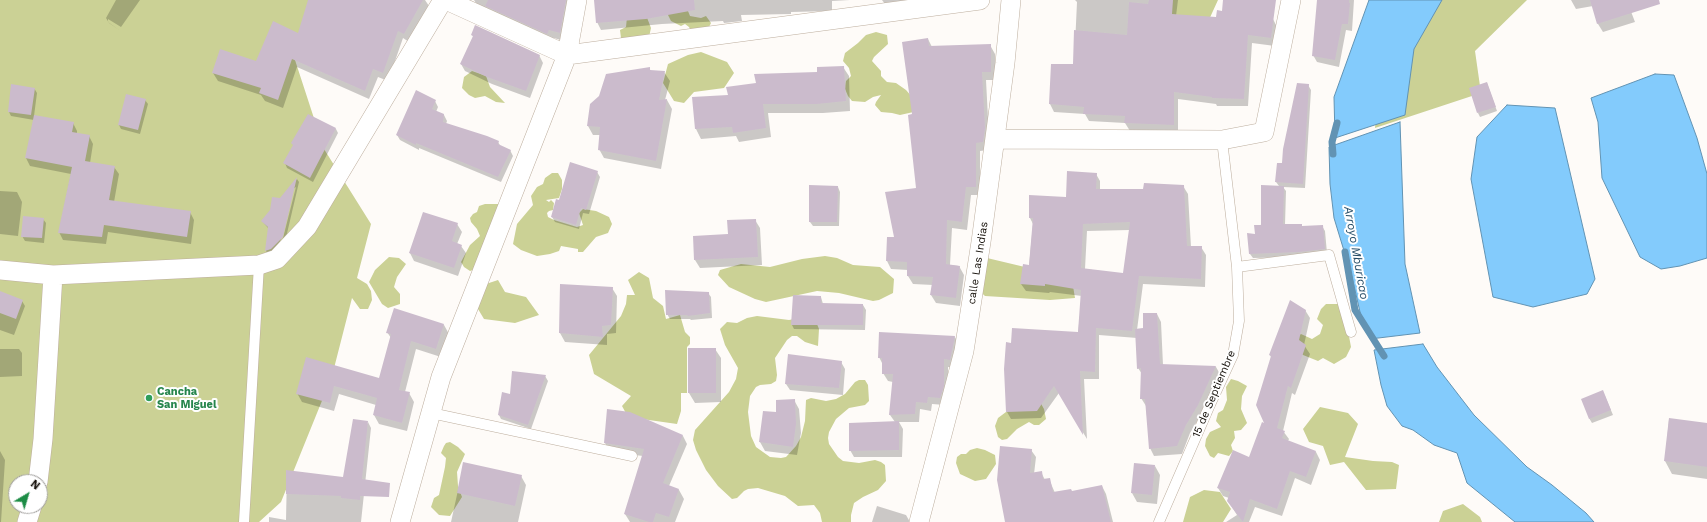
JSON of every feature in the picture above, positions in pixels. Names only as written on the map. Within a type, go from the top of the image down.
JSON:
[{"type":"street","points":[[0,270],[52,274],[259,265],[277,259],[308,227],[443,0]]},
{"type":"street","points":[[446,0],[567,55],[980,0]]},
{"type":"street","points":[[400,522],[441,377],[567,55],[577,0]]},
{"type":"street","name":"calle Las Indias","points":[[919,522],[964,351],[995,139],[1005,63],[1011,0]]},
{"type":"street","points":[[995,139],[1222,140],[1264,132],[1291,0]]},
{"type":"street","points":[[39,474],[43,439],[52,274]]},
{"type":"lane","name":"15 de Septiembre","points":[[1159,522],[1233,355],[1239,321],[1237,267],[1222,140]]},
{"type":"lane","points":[[1237,267],[1329,255],[1351,332]]},
{"type":"lane","points":[[244,522],[259,265]]},
{"type":"lane","points":[[431,413],[632,456]]},
{"type":"green space","points":[[0,0],[322,0],[295,60],[324,149],[371,224],[357,278],[367,284],[371,291],[372,300],[368,309],[360,309],[352,298],[332,376],[281,502],[259,522],[0,522]]},
{"type":"green space","points":[[1159,0],[1218,0],[1207,24],[1173,43]]},
{"type":"green space","points":[[1436,0],[1527,0],[1475,51],[1481,93],[1375,128],[1378,92]]},
{"type":"green space","points":[[684,1],[690,16],[701,18],[706,16],[711,23],[709,27],[692,33],[689,27],[685,24],[681,26],[671,21],[667,13]]},
{"type":"green space","points":[[646,15],[651,28],[649,37],[630,43],[621,38],[620,30],[626,27],[627,17]]},
{"type":"green space","points":[[876,32],[887,35],[888,44],[874,57],[872,61],[881,71],[881,76],[887,82],[896,83],[906,90],[913,98],[918,111],[900,115],[881,112],[875,105],[881,95],[873,97],[865,102],[852,101],[848,96],[845,89],[846,81],[851,76],[849,68],[843,61],[845,53],[866,35]]},
{"type":"green space","points":[[701,52],[727,62],[734,73],[724,88],[694,92],[684,103],[674,101],[663,83],[668,64],[688,55]]},
{"type":"green space","points":[[472,71],[486,76],[490,87],[505,103],[496,102],[485,96],[475,98],[469,95],[462,88],[464,77]]},
{"type":"green space","points":[[552,173],[558,173],[562,180],[562,189],[559,198],[546,200],[549,202],[551,200],[554,203],[553,210],[547,213],[548,217],[577,227],[583,225],[579,213],[583,209],[596,211],[609,217],[612,224],[608,233],[596,237],[583,252],[578,252],[578,249],[561,246],[559,251],[537,256],[521,250],[513,244],[517,224],[533,205],[531,196],[537,187],[543,184],[545,178]]},
{"type":"green space","points":[[485,204],[503,205],[476,269],[470,271],[464,267],[461,262],[470,245],[480,236],[470,218],[477,212],[479,206]]},
{"type":"green space","points":[[825,256],[837,258],[853,265],[880,267],[894,279],[893,293],[879,300],[873,301],[839,293],[817,291],[766,302],[755,299],[729,287],[718,275],[720,270],[741,264],[770,267],[802,259]]},
{"type":"green space","points":[[389,257],[399,258],[406,264],[397,277],[394,287],[400,294],[400,304],[388,308],[382,304],[369,282],[375,270]]},
{"type":"green space","points":[[987,258],[1072,280],[1075,298],[1050,300],[985,296],[976,288]]},
{"type":"green space","points":[[639,272],[649,278],[653,298],[663,306],[666,319],[680,315],[685,332],[690,337],[690,344],[687,347],[687,393],[681,393],[681,411],[677,424],[628,417],[622,406],[631,396],[594,374],[589,355],[621,316],[626,304],[627,295],[635,295],[628,280]]},
{"type":"green space","points":[[498,280],[505,292],[526,297],[539,315],[515,323],[484,319],[475,304],[483,285]]},
{"type":"green space","points":[[1326,304],[1343,304],[1351,347],[1346,357],[1334,364],[1323,358],[1318,361],[1303,355],[1290,343],[1293,338],[1301,334],[1312,339],[1320,334],[1323,325],[1317,319],[1321,309]]},
{"type":"green space","points":[[757,316],[789,320],[794,319],[817,324],[819,329],[818,346],[805,342],[797,336],[792,336],[787,340],[775,358],[777,375],[776,381],[771,384],[756,387],[750,396],[748,412],[751,436],[756,447],[770,457],[786,457],[796,446],[801,437],[805,421],[806,400],[811,398],[826,401],[836,399],[845,394],[855,382],[859,380],[865,380],[868,385],[869,401],[865,405],[849,408],[836,419],[829,432],[828,438],[829,444],[838,457],[843,461],[859,463],[875,460],[885,465],[886,481],[878,490],[854,503],[851,522],[822,522],[820,513],[814,505],[798,506],[785,496],[758,488],[748,489],[737,498],[732,499],[718,486],[706,470],[696,450],[693,440],[695,430],[729,392],[736,379],[738,368],[725,345],[720,329],[727,322],[737,323],[747,318]]},
{"type":"green space","points":[[1231,379],[1247,386],[1242,396],[1241,409],[1247,423],[1241,430],[1234,431],[1235,438],[1231,445],[1233,451],[1229,456],[1218,453],[1214,458],[1210,456],[1205,446],[1206,439],[1210,432],[1221,427],[1216,421],[1218,413],[1223,410],[1227,400],[1226,387]]},
{"type":"green space","points":[[1039,400],[1044,409],[1046,419],[1039,425],[1034,425],[1029,422],[1017,429],[1007,439],[1002,440],[998,437],[995,426],[998,418],[1006,412]]},
{"type":"green space","points":[[1320,407],[1348,413],[1358,424],[1345,457],[1392,462],[1399,465],[1396,489],[1366,490],[1344,462],[1330,465],[1323,446],[1309,442],[1303,429]]},
{"type":"green space","points":[[450,442],[465,454],[457,472],[458,486],[462,497],[450,516],[439,515],[431,507],[434,498],[439,495],[445,467],[446,458],[441,453],[446,443]]},
{"type":"green space","points":[[977,448],[995,455],[996,464],[986,479],[975,481],[960,474],[956,463],[957,457],[961,454],[966,454],[970,450]]},
{"type":"green space","points":[[1204,490],[1220,492],[1231,509],[1223,522],[1183,522],[1190,497]]},
{"type":"green space","points":[[1463,504],[1480,517],[1482,522],[1439,522],[1443,511]]},
{"type":"water","points":[[1369,0],[1442,0],[1414,49],[1405,115],[1335,138],[1334,97]]},
{"type":"water","points":[[1655,74],[1674,75],[1697,138],[1707,174],[1707,258],[1680,266],[1661,269],[1640,257],[1602,178],[1598,122],[1591,98]]},
{"type":"water","points":[[1507,105],[1555,108],[1595,279],[1587,294],[1533,307],[1493,297],[1471,179],[1477,137]]},
{"type":"water","points":[[1400,122],[1405,264],[1420,333],[1370,339],[1360,312],[1352,277],[1334,218],[1330,184],[1329,147]]},
{"type":"water","points":[[1423,344],[1437,367],[1474,415],[1527,467],[1552,485],[1586,513],[1594,522],[1515,522],[1467,483],[1457,453],[1434,445],[1413,430],[1402,426],[1387,406],[1374,350]]},
{"type":"building","points":[[308,0],[423,0],[404,34],[398,31],[383,73],[373,69],[365,91],[292,59],[278,100],[259,93],[261,88],[212,73],[220,49],[256,61],[273,21],[298,33]]},
{"type":"building","points":[[488,0],[566,0],[560,33],[549,30],[547,34],[485,6]]},
{"type":"building","points":[[594,0],[694,0],[695,10],[646,19],[596,23]]},
{"type":"building","points":[[1149,0],[1173,0],[1172,14],[1216,17],[1217,10],[1222,11],[1223,0],[1276,0],[1271,38],[1248,35],[1244,99],[1212,98],[1174,92],[1174,125],[1124,123],[1125,116],[1083,114],[1084,107],[1049,104],[1051,64],[1073,64],[1074,30],[1127,35],[1129,2],[1148,4]]},
{"type":"building","points":[[1317,0],[1349,0],[1350,3],[1348,24],[1342,24],[1335,60],[1312,56]]},
{"type":"building","points":[[1590,0],[1659,0],[1660,4],[1597,24]]},
{"type":"building","points":[[475,25],[540,55],[526,91],[487,77],[460,64],[473,36],[471,35]]},
{"type":"building","points":[[928,38],[929,46],[991,44],[991,72],[982,72],[985,128],[983,142],[976,143],[976,187],[966,187],[962,222],[947,220],[946,264],[960,266],[956,298],[930,295],[933,277],[907,276],[907,262],[886,261],[887,237],[894,237],[885,192],[916,188],[908,115],[912,114],[902,42]]},
{"type":"building","points":[[844,66],[846,101],[817,104],[763,104],[766,128],[733,133],[732,127],[695,129],[692,97],[728,95],[726,87],[756,83],[754,74],[817,72],[817,67]]},
{"type":"building","points":[[650,67],[650,70],[665,71],[659,100],[667,99],[656,161],[598,150],[600,127],[587,126],[590,104],[599,96],[606,74]]},
{"type":"building","points":[[1487,82],[1496,107],[1477,113],[1469,88]]},
{"type":"building","points":[[1297,83],[1309,84],[1303,184],[1275,182],[1277,163],[1282,163],[1283,149]]},
{"type":"building","points":[[11,84],[35,88],[31,115],[8,112]]},
{"type":"building","points":[[416,90],[436,100],[432,109],[444,114],[443,122],[487,136],[499,141],[498,144],[511,150],[498,177],[416,143],[416,145],[396,135]]},
{"type":"building","points":[[126,94],[146,99],[138,130],[118,125]]},
{"type":"building","points":[[308,114],[336,128],[310,178],[283,163],[293,145],[291,143]]},
{"type":"building","points":[[34,115],[74,122],[72,132],[90,135],[85,161],[115,166],[109,200],[191,211],[187,237],[104,225],[102,237],[58,233],[72,167],[25,158]]},
{"type":"building","points":[[570,162],[598,171],[586,210],[581,208],[576,225],[551,217],[556,199],[559,200]]},
{"type":"building","points":[[1067,171],[1097,173],[1096,189],[1143,189],[1144,183],[1184,185],[1187,246],[1202,246],[1201,279],[1139,276],[1132,331],[1096,328],[1095,372],[1080,371],[1083,435],[1054,386],[1037,411],[1006,412],[1004,369],[1006,342],[1011,343],[1012,328],[1078,332],[1081,290],[1045,284],[1045,286],[1020,284],[1023,264],[1029,265],[1033,218],[1029,218],[1029,195],[1066,197]],"holes":[[[1130,222],[1123,273],[1081,268],[1083,224]]]},
{"type":"building","points":[[297,177],[283,237],[271,249],[265,251],[268,227],[261,221],[270,210],[272,197],[280,198]]},
{"type":"building","points":[[809,185],[838,186],[837,222],[809,222]]},
{"type":"building","points":[[1261,185],[1284,186],[1283,224],[1302,224],[1302,226],[1323,225],[1325,249],[1299,252],[1249,254],[1247,233],[1255,234],[1254,225],[1261,225]]},
{"type":"building","points":[[423,212],[458,223],[452,241],[462,245],[454,268],[409,253]]},
{"type":"building","points":[[23,216],[44,218],[42,238],[21,237]]},
{"type":"building","points":[[756,219],[758,257],[694,260],[693,236],[728,234],[727,220]]},
{"type":"building","points":[[560,284],[613,287],[611,325],[602,326],[603,337],[559,333]]},
{"type":"building","points":[[665,290],[709,292],[710,313],[688,316],[666,315]]},
{"type":"building","points":[[0,291],[23,300],[16,319],[0,313]]},
{"type":"building","points":[[793,295],[821,296],[821,303],[863,304],[863,325],[791,325]]},
{"type":"building","points":[[1290,300],[1306,310],[1299,340],[1306,345],[1291,388],[1288,386],[1277,428],[1285,431],[1282,438],[1316,451],[1306,477],[1290,471],[1277,509],[1250,499],[1243,522],[1227,501],[1230,492],[1217,488],[1233,450],[1249,457],[1262,422],[1264,423],[1256,405],[1271,356],[1269,355]]},
{"type":"building","points":[[394,308],[444,324],[436,349],[411,341],[399,390],[410,392],[402,423],[373,415],[377,398],[334,386],[330,403],[296,394],[306,357],[379,378],[391,334],[386,333]]},
{"type":"building","points":[[1143,313],[1157,313],[1160,364],[1216,366],[1177,446],[1149,449],[1145,399],[1140,399],[1141,368],[1137,369],[1135,329],[1143,328]]},
{"type":"building","points":[[879,332],[955,336],[950,360],[944,359],[944,386],[940,398],[928,397],[927,403],[916,402],[915,414],[889,415],[893,374],[882,374],[882,358],[878,358]]},
{"type":"building","points":[[688,348],[716,348],[716,393],[688,393]]},
{"type":"building","points":[[788,354],[842,361],[839,388],[785,384]]},
{"type":"building","points":[[512,371],[546,375],[528,425],[498,415],[502,392],[510,394]]},
{"type":"building","points":[[1603,390],[1611,410],[1589,419],[1581,399]]},
{"type":"building","points":[[795,399],[796,424],[793,447],[759,442],[763,411],[776,412],[776,400]]},
{"type":"building","points":[[607,409],[630,412],[683,435],[663,483],[679,489],[669,517],[656,513],[653,522],[649,522],[624,514],[644,449],[604,443]]},
{"type":"building","points":[[1669,418],[1707,423],[1707,467],[1664,461]]},
{"type":"building","points":[[353,419],[368,421],[362,479],[390,483],[389,497],[360,496],[360,500],[341,498],[341,496],[286,494],[286,470],[343,477]]},
{"type":"building","points":[[899,421],[899,450],[849,451],[849,423]]},
{"type":"building","points":[[1000,446],[1032,449],[1030,473],[1042,471],[1043,479],[1050,478],[1053,492],[1071,489],[1072,491],[1102,485],[1111,522],[1005,522],[997,480]]},
{"type":"building","points":[[463,462],[522,475],[515,506],[457,493]]},
{"type":"building","points":[[1134,463],[1155,465],[1152,495],[1131,493]]},
{"type":"waterway","name":"Arroyo Mburicao","points":[[1333,154],[1332,142],[1337,123]]},
{"type":"waterway","name":"Arroyo Mburicao","points":[[1345,252],[1355,310],[1384,356]]},
{"type":"place","name":"Cancha San Miguel","points":[[149,398]]}]
